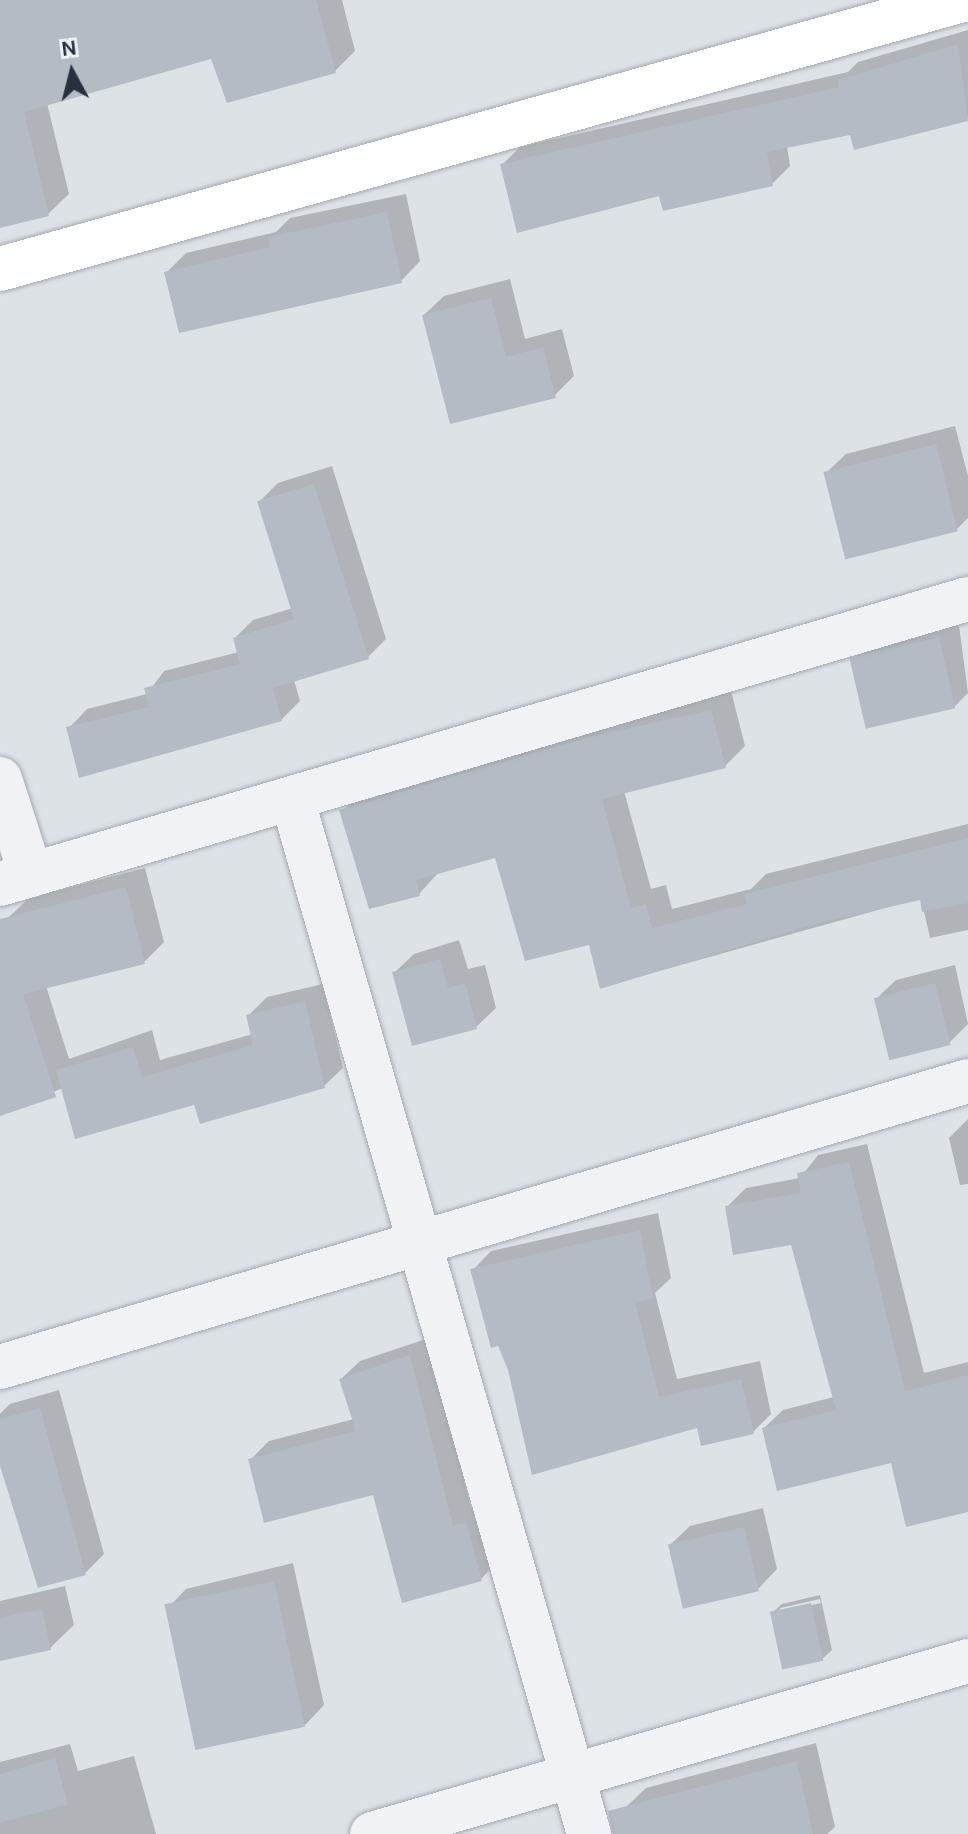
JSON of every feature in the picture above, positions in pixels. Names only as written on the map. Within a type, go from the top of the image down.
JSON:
[{"type":"main road","points":[[0,269],[963,0]]},
{"type":"street","points":[[0,779],[16,880],[968,599]]},
{"type":"street","points":[[292,798],[589,1834]]},
{"type":"street","points":[[0,1367],[968,1081]]},
{"type":"street","points":[[372,1834],[968,1661]]},
{"type":"building","points":[[0,0],[316,0],[336,73],[227,103],[211,59],[24,112],[49,216],[0,228]]},
{"type":"building","points":[[958,44],[968,121],[854,150],[850,135],[767,152],[773,186],[663,211],[659,196],[517,233],[500,164],[839,87],[838,80]]},
{"type":"building","points":[[387,212],[402,283],[179,333],[164,272],[270,247],[268,237]]},
{"type":"building","points":[[491,298],[506,357],[543,347],[556,398],[450,424],[422,315]]},
{"type":"building","points":[[936,444],[958,531],[845,559],[823,472]]},
{"type":"building","points":[[314,484],[369,659],[273,688],[282,721],[79,778],[66,727],[149,707],[144,688],[240,664],[233,638],[294,619],[257,501]]},
{"type":"building","points":[[939,637],[955,708],[866,729],[849,658]]},
{"type":"building","points":[[711,710],[726,768],[602,799],[631,908],[646,904],[652,928],[747,904],[744,894],[968,838],[968,903],[922,912],[920,900],[811,925],[600,989],[589,945],[525,961],[495,858],[416,880],[420,896],[369,909],[339,810],[585,738]]},
{"type":"building","points":[[126,887],[145,964],[23,994],[56,1097],[0,1116],[0,919]]},
{"type":"building","points":[[440,959],[448,988],[465,983],[477,1029],[412,1046],[392,972]]},
{"type":"building","points":[[935,983],[950,1045],[889,1060],[874,998]]},
{"type":"building","points":[[305,1001],[325,1088],[200,1124],[194,1105],[75,1139],[56,1070],[133,1047],[142,1077],[253,1045],[246,1015]]},
{"type":"building","points":[[849,1162],[905,1391],[968,1375],[968,1512],[906,1527],[891,1463],[777,1491],[762,1428],[836,1410],[791,1245],[733,1255],[725,1206],[801,1193],[797,1173]]},
{"type":"building","points":[[640,1230],[653,1299],[635,1302],[659,1397],[741,1379],[754,1434],[701,1446],[697,1428],[532,1475],[508,1370],[498,1346],[491,1348],[470,1269]]},
{"type":"building","points":[[410,1355],[453,1526],[466,1522],[482,1581],[402,1603],[373,1495],[264,1523],[248,1459],[356,1431],[339,1379]]},
{"type":"building","points":[[40,1408],[86,1575],[38,1588],[0,1466],[0,1419]]},
{"type":"building","points":[[744,1527],[759,1591],[683,1609],[668,1545]]},
{"type":"building","points":[[274,1581],[305,1727],[195,1750],[164,1604]]},
{"type":"building","points":[[811,1603],[823,1661],[782,1669],[770,1612]]},
{"type":"building","points":[[42,1609],[51,1650],[0,1661],[0,1618]]},
{"type":"building","points":[[55,1758],[68,1804],[0,1823],[0,1774]]},
{"type":"building","points":[[797,1761],[813,1834],[613,1834],[608,1811]]}]
